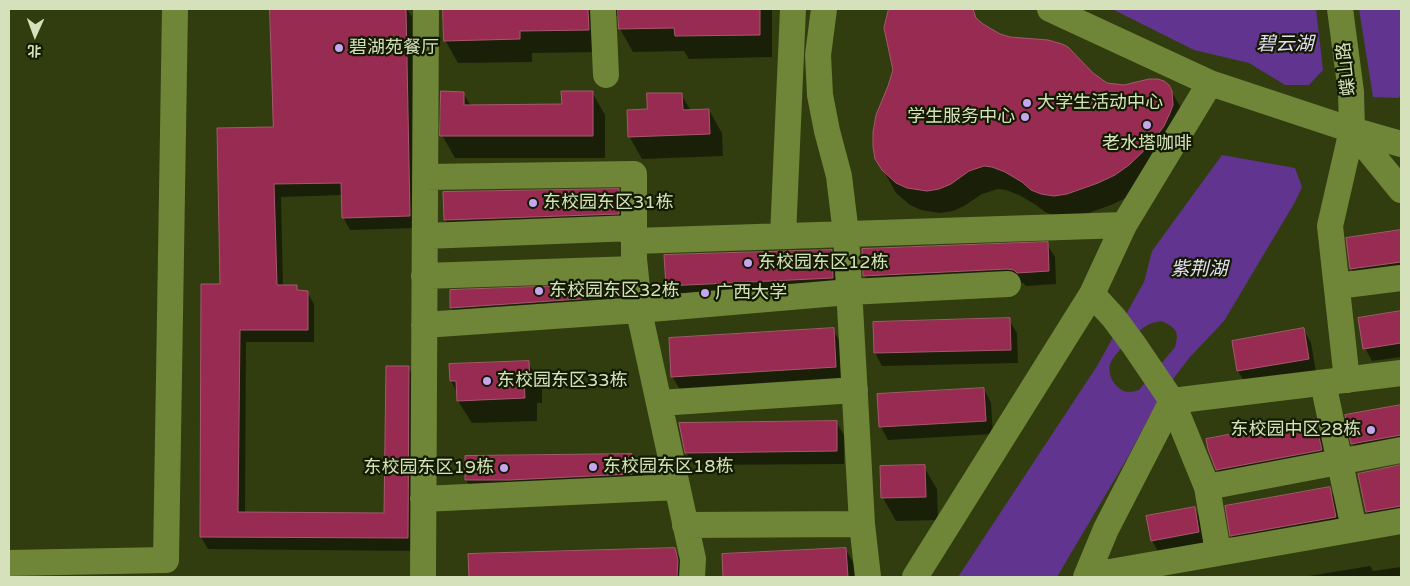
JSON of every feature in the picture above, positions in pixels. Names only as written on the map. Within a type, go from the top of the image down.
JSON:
[{"type":"street","points":[[9,563],[166,560],[175,9]]},
{"type":"street","points":[[423,577],[426,9]]},
{"type":"street","points":[[603,9],[606,75]]},
{"type":"street","points":[[783,236],[793,9]]},
{"type":"street","points":[[824,9],[818,55],[820,95],[839,176],[846,234],[862,524],[868,577]]},
{"type":"street","points":[[1050,9],[1210,82],[1352,130],[1401,141]]},
{"type":"street","name":"蝶山路","points":[[1340,9],[1351,92],[1352,130],[1330,226],[1337,286],[1335,382],[1340,461],[1354,529]]},
{"type":"street","points":[[915,577],[1092,294],[1124,224],[1210,82]]},
{"type":"street","points":[[1352,130],[1401,190]]},
{"type":"street","points":[[425,177],[634,174],[635,269],[639,310],[693,559],[692,577]]},
{"type":"street","points":[[425,236],[783,236],[1124,224]]},
{"type":"street","points":[[424,276],[635,269]]},
{"type":"street","points":[[1337,286],[1401,278]]},
{"type":"street","points":[[424,325],[639,310],[849,292],[1008,284]]},
{"type":"street","points":[[1092,294],[1114,318],[1142,354],[1170,397],[1207,487],[1218,552]]},
{"type":"street","points":[[1170,397],[1335,382],[1401,373]]},
{"type":"street","points":[[659,402],[855,390]]},
{"type":"street","points":[[1170,397],[1106,529],[1086,576],[1186,568],[1218,552],[1401,521]]},
{"type":"street","points":[[1207,487],[1401,450]]},
{"type":"street","points":[[423,499],[677,488]]},
{"type":"street","points":[[685,526],[862,524]]},
{"type":"shaded area","name":"广西大学","points":[[9,9],[1401,9],[1401,577],[9,577]]},
{"type":"water","name":"碧云湖","points":[[1112,9],[1316,9],[1323,70],[1309,85],[1285,85],[1249,63],[1194,50]]},
{"type":"water","points":[[1359,9],[1401,9],[1401,93],[1399,98],[1373,97]]},
{"type":"water","name":"紫荆湖","points":[[1222,155],[1295,168],[1302,187],[1295,202],[1224,321],[1190,357],[1150,415],[1129,455],[1057,577],[958,577],[1097,366],[1144,282],[1152,251]],"holes":[[[1161,321],[1175,330],[1177,337],[1175,347],[1139,390],[1128,392],[1120,389],[1110,375],[1110,366],[1113,358],[1146,326]]]},
{"type":"building","points":[[270,9],[406,9],[410,216],[342,218],[341,183],[274,184],[277,285],[297,285],[297,290],[308,291],[308,330],[240,330],[238,512],[384,513],[386,366],[409,366],[408,538],[200,537],[201,284],[220,284],[217,128],[273,127]]},
{"type":"building","points":[[443,9],[588,9],[589,30],[520,31],[520,39],[444,41]]},
{"type":"building","points":[[618,9],[760,9],[760,35],[675,36],[674,28],[619,29]]},
{"type":"building","name":"大学生活动中心","points":[[889,9],[973,9],[976,18],[1000,34],[1010,37],[1048,40],[1068,47],[1093,73],[1107,83],[1124,85],[1149,79],[1164,81],[1172,91],[1173,105],[1164,126],[1150,145],[1129,165],[1115,175],[1098,183],[1067,194],[1054,196],[1041,194],[1031,190],[1005,172],[984,166],[969,171],[951,184],[939,189],[927,191],[907,188],[896,183],[882,170],[875,159],[873,147],[876,115],[893,70],[884,28]]},
{"type":"building","points":[[441,91],[464,92],[464,105],[562,104],[561,91],[593,91],[593,136],[440,136]]},
{"type":"building","points":[[647,93],[682,93],[683,110],[709,109],[710,134],[628,137],[627,110],[647,109]]},
{"type":"building","name":"东校园东区31栋","points":[[619,189],[619,214],[444,220],[443,192]]},
{"type":"building","points":[[1401,230],[1401,262],[1350,269],[1346,238]]},
{"type":"building","points":[[1048,242],[1049,271],[1017,273],[1014,270],[1007,269],[863,276],[862,249]]},
{"type":"building","name":"东校园东区12栋","points":[[832,250],[833,278],[666,286],[664,255]]},
{"type":"building","points":[[622,284],[623,296],[450,308],[450,290]]},
{"type":"building","points":[[1401,311],[1401,343],[1363,349],[1358,318]]},
{"type":"building","points":[[1010,318],[1011,350],[874,353],[873,322]]},
{"type":"building","points":[[834,328],[836,367],[671,377],[669,338]]},
{"type":"building","points":[[1304,328],[1309,359],[1237,371],[1232,341]]},
{"type":"building","name":"东校园东区33栋","points":[[529,361],[530,380],[524,380],[525,398],[457,401],[456,381],[450,381],[449,364]]},
{"type":"building","points":[[984,388],[986,421],[879,427],[877,394]]},
{"type":"building","name":"东校园中区28栋","points":[[1401,405],[1401,435],[1351,444],[1345,415]]},
{"type":"building","points":[[1315,419],[1322,450],[1216,470],[1206,439]]},
{"type":"building","points":[[837,421],[837,451],[685,453],[679,423]]},
{"type":"building","points":[[632,454],[632,474],[509,480],[465,480],[465,456]]},
{"type":"building","points":[[925,465],[926,497],[881,498],[880,466]]},
{"type":"building","points":[[1401,465],[1401,506],[1366,512],[1358,474]]},
{"type":"building","points":[[1330,487],[1336,517],[1230,536],[1225,506]]},
{"type":"building","points":[[1195,507],[1199,532],[1151,541],[1146,516]]},
{"type":"building","points":[[675,548],[678,560],[677,577],[469,577],[468,554]]},
{"type":"building","points":[[846,548],[848,577],[723,577],[722,554]]},
{"type":"place","name":"碧湖苑餐厅","points":[[339,48]]},
{"type":"place","name":"大学生活动中心","points":[[1027,103]]},
{"type":"place","name":"学生服务中心","points":[[1025,117]]},
{"type":"place","name":"老水塔咖啡","points":[[1147,125]]},
{"type":"place","name":"东校园东区31栋","points":[[533,203]]},
{"type":"place","name":"东校园东区12栋","points":[[748,263]]},
{"type":"place","name":"东校园东区32栋","points":[[539,291]]},
{"type":"place","name":"广西大学","points":[[705,293]]},
{"type":"place","name":"东校园东区33栋","points":[[487,381]]},
{"type":"place","name":"东校园中区28栋","points":[[1371,430]]},
{"type":"place","name":"东校园东区18栋","points":[[593,467]]},
{"type":"place","name":"东校园东区19栋","points":[[504,468]]}]
